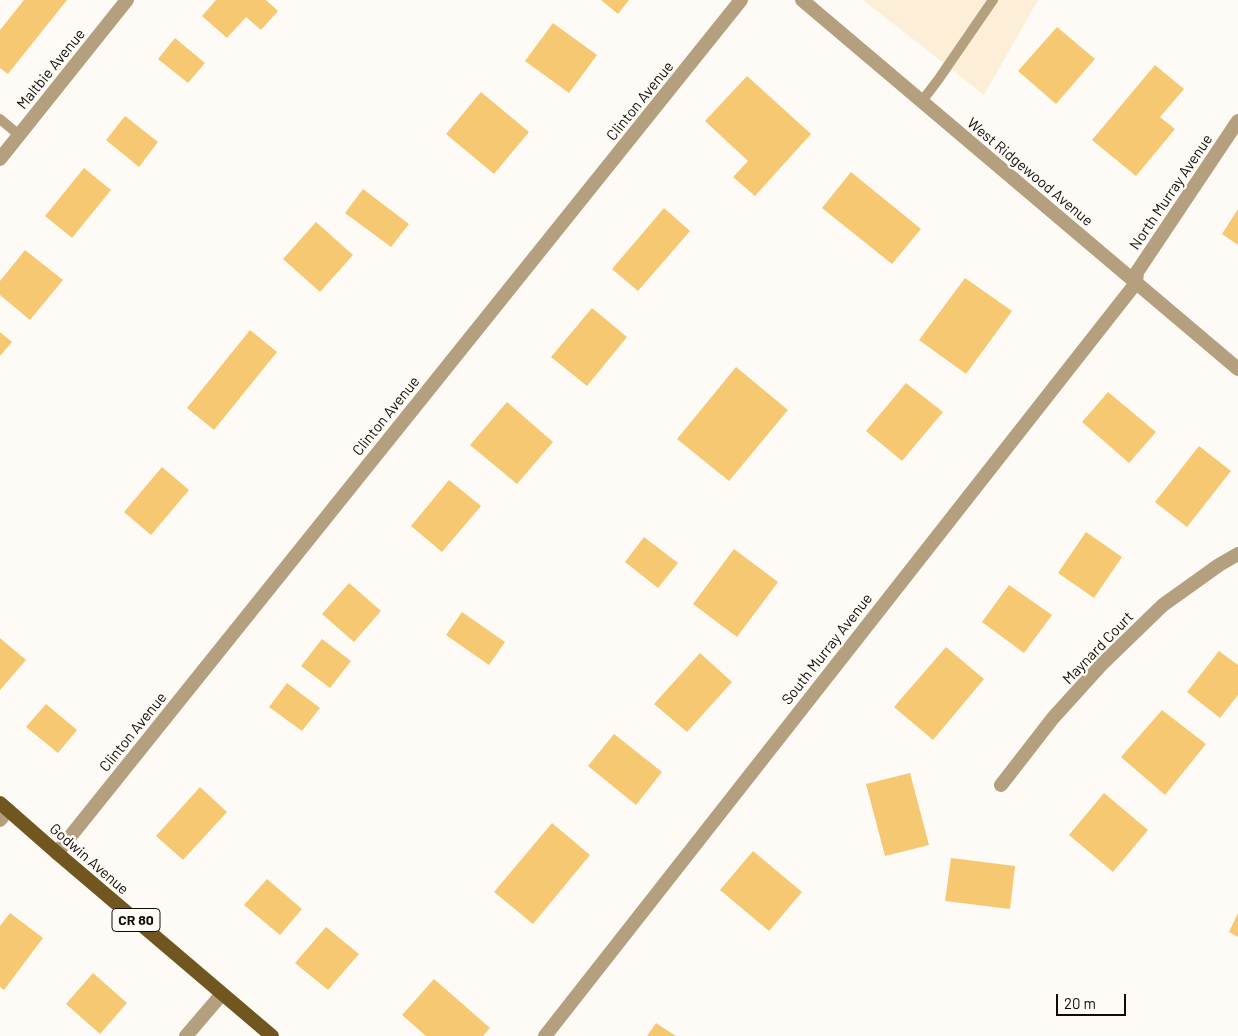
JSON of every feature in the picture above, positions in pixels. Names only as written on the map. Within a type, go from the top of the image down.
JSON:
[{"type":"main road","name":"Godwin Avenue","points":[[3,811],[57,853],[272,1036]]},
{"type":"street","name":"Maltbie Avenue","points":[[0,159],[127,0]]},
{"type":"street","name":"Clinton Avenue","points":[[57,853],[742,0]]},
{"type":"street","name":"West Ridgewood Avenue","points":[[802,0],[1238,369]]},
{"type":"street","name":"North Murray Avenue","points":[[1136,283],[1137,272],[1238,121]]},
{"type":"street","name":"South Murray Avenue","points":[[545,1036],[1136,283]]},
{"type":"street","name":"Maynard Court","points":[[1001,786],[1053,718],[1101,665],[1149,618],[1163,605],[1219,565],[1238,554]]},
{"type":"street","points":[[186,1036],[222,994]]},
{"type":"lane","points":[[922,101],[993,0]]},
{"type":"lane","points":[[0,119],[19,135]]},
{"type":"shaded area","points":[[863,0],[1038,0],[984,95]]},
{"type":"building","points":[[24,0],[67,0],[8,74],[0,68],[0,30]]},
{"type":"building","points":[[216,0],[266,0],[278,11],[261,30],[246,17],[227,38],[202,16]]},
{"type":"building","points":[[601,0],[629,0],[618,14]]},
{"type":"building","points":[[553,23],[597,55],[569,93],[525,61]]},
{"type":"building","points":[[1057,27],[1095,59],[1056,104],[1018,71]]},
{"type":"building","points":[[175,38],[205,63],[188,83],[158,59]]},
{"type":"building","points":[[1155,65],[1184,89],[1160,117],[1175,129],[1136,176],[1092,140]]},
{"type":"building","points":[[747,76],[811,134],[755,196],[733,177],[748,161],[705,121]]},
{"type":"building","points":[[481,92],[529,132],[494,174],[446,134]]},
{"type":"building","points":[[125,116],[158,142],[139,167],[106,140]]},
{"type":"building","points":[[84,168],[111,190],[72,238],[45,216]]},
{"type":"building","points":[[851,172],[921,229],[892,264],[822,208]]},
{"type":"building","points":[[363,189],[409,224],[391,247],[345,213]]},
{"type":"building","points":[[664,208],[690,231],[638,291],[612,269]]},
{"type":"building","points":[[1238,209],[1238,245],[1222,234]]},
{"type":"building","points":[[316,222],[353,255],[320,292],[283,259]]},
{"type":"building","points":[[25,250],[63,280],[30,320],[0,295],[0,281]]},
{"type":"building","points":[[965,278],[1012,311],[966,374],[919,340]]},
{"type":"building","points":[[592,308],[627,337],[587,386],[551,357]]},
{"type":"building","points":[[250,330],[277,352],[214,430],[187,408]]},
{"type":"building","points":[[0,332],[12,342],[0,356]]},
{"type":"building","points":[[736,367],[788,410],[729,481],[677,439]]},
{"type":"building","points":[[906,383],[943,412],[902,461],[866,431]]},
{"type":"building","points":[[1108,392],[1156,432],[1129,463],[1082,422]]},
{"type":"building","points":[[507,402],[553,442],[517,484],[470,445]]},
{"type":"building","points":[[1199,446],[1231,471],[1187,527],[1155,502]]},
{"type":"building","points":[[162,467],[189,490],[151,535],[124,512]]},
{"type":"building","points":[[449,480],[481,506],[442,552],[411,526]]},
{"type":"building","points":[[1086,532],[1122,557],[1094,598],[1058,573]]},
{"type":"building","points":[[644,537],[678,563],[658,588],[625,562]]},
{"type":"building","points":[[734,549],[778,582],[737,637],[693,604]]},
{"type":"building","points":[[349,583],[381,611],[354,642],[322,614]]},
{"type":"building","points":[[1009,585],[1052,615],[1024,653],[982,622]]},
{"type":"building","points":[[462,612],[505,642],[489,665],[446,635]]},
{"type":"building","points":[[0,638],[26,660],[0,690]]},
{"type":"building","points":[[322,639],[351,661],[330,688],[301,666]]},
{"type":"building","points":[[946,647],[984,679],[933,740],[894,707]]},
{"type":"building","points":[[1219,651],[1238,665],[1238,695],[1220,718],[1187,692]]},
{"type":"building","points":[[700,653],[732,682],[687,732],[654,704]]},
{"type":"building","points":[[287,683],[320,708],[302,731],[269,707]]},
{"type":"building","points":[[46,704],[77,730],[58,753],[26,727]]},
{"type":"building","points":[[1162,710],[1206,744],[1165,795],[1121,757]]},
{"type":"building","points":[[614,734],[662,772],[636,805],[588,766]]},
{"type":"building","points":[[910,773],[929,845],[885,856],[866,784]]},
{"type":"building","points":[[200,787],[227,812],[183,860],[156,836]]},
{"type":"building","points":[[1104,793],[1148,830],[1113,872],[1069,835]]},
{"type":"building","points":[[552,823],[590,855],[533,924],[494,892]]},
{"type":"building","points":[[753,851],[802,892],[769,931],[720,890]]},
{"type":"building","points":[[951,858],[1015,866],[1010,909],[945,901]]},
{"type":"building","points":[[267,879],[302,909],[280,935],[244,905]]},
{"type":"building","points":[[10,913],[43,938],[4,990],[0,987],[0,926]]},
{"type":"building","points":[[1238,913],[1238,937],[1229,932]]},
{"type":"building","points":[[326,927],[359,954],[328,990],[295,963]]},
{"type":"building","points":[[93,973],[127,1003],[100,1034],[66,1004]]},
{"type":"building","points":[[434,979],[490,1028],[483,1036],[426,1036],[402,1015]]},
{"type":"building","points":[[656,1023],[676,1036],[647,1036]]}]
